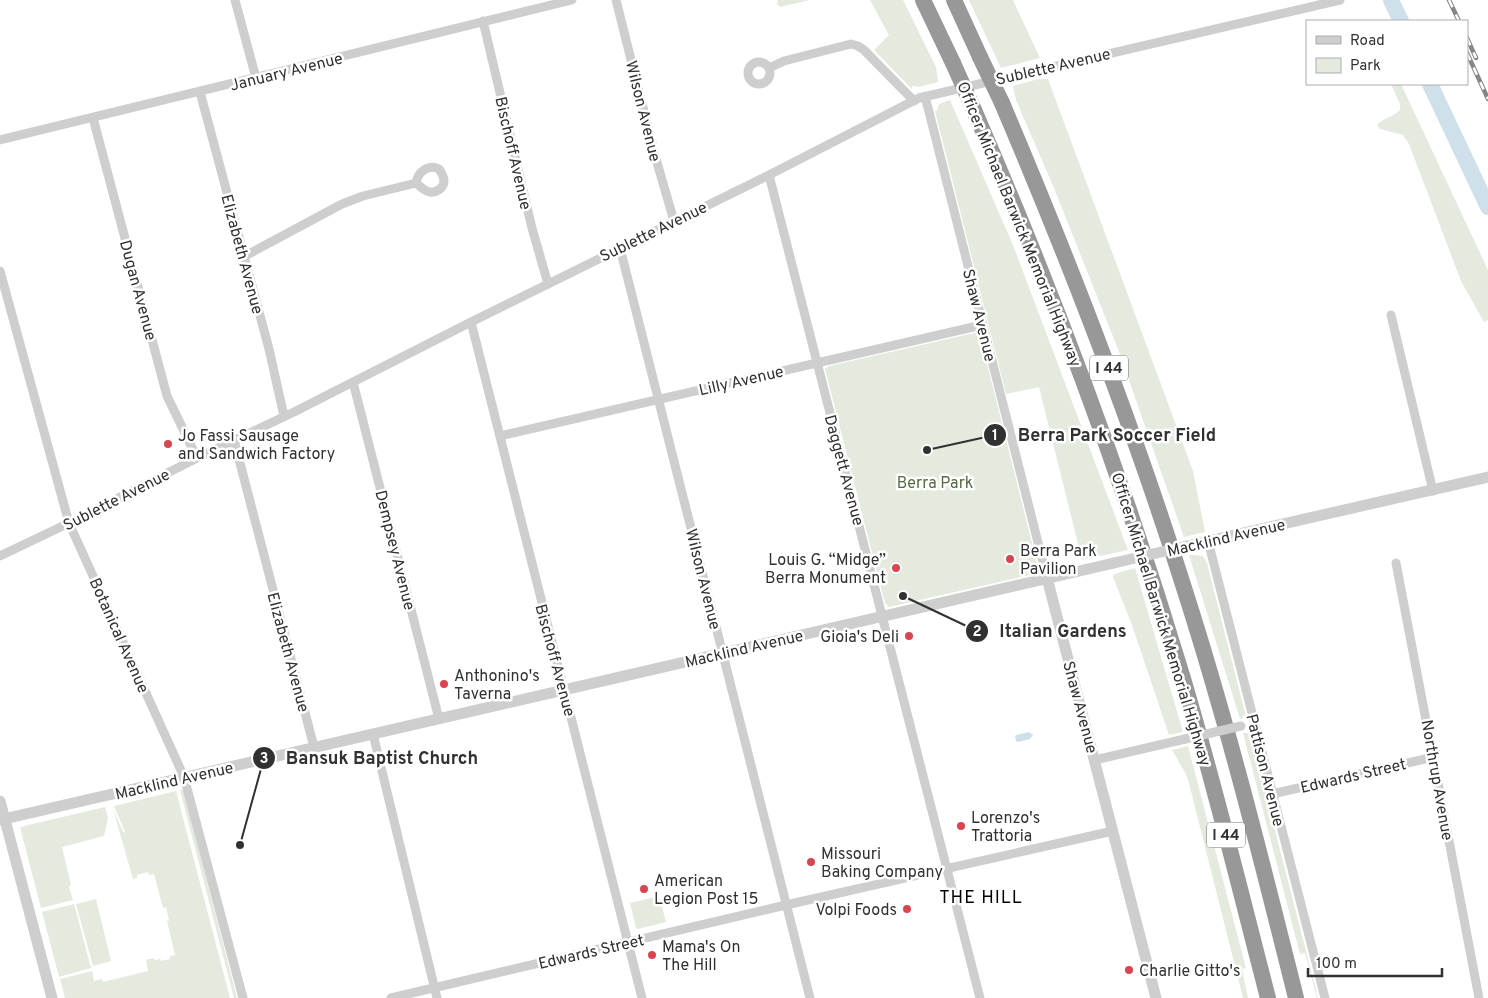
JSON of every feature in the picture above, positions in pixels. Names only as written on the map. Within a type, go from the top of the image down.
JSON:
[{"type":"highway","name":"Officer Michael Barwick Memorial Highway","points":[[923,0],[974,110],[1056,307],[1134,522],[1195,720],[1268,998]]},
{"type":"highway","name":"Officer Michael Barwick Memorial Highway","points":[[954,0],[1002,103],[1065,254],[1134,437],[1224,721],[1296,998]]},
{"type":"street","points":[[235,0],[256,78]]},
{"type":"street","name":"January Avenue","points":[[0,140],[572,0]]},
{"type":"street","name":"Wilson Avenue","points":[[616,0],[656,159],[674,221]]},
{"type":"street","name":"Sublette Avenue","points":[[0,556],[925,96],[1340,0]]},
{"type":"street","name":"Bischoff Avenue","points":[[483,22],[532,228],[548,284]]},
{"type":"street","points":[[769,68],[784,61],[851,44],[864,50],[914,101]]},
{"type":"street","name":"Elizabeth Avenue","points":[[200,92],[269,349],[284,416]]},
{"type":"street","name":"Shaw Avenue","points":[[925,96],[982,325],[1156,998]]},
{"type":"street","name":"Dugan Avenue","points":[[93,118],[167,396],[197,458]]},
{"type":"street","name":"Daggett Avenue","points":[[768,175],[980,998]]},
{"type":"street","points":[[243,257],[342,204],[363,196],[416,183]]},
{"type":"street","name":"Wilson Avenue","points":[[620,248],[810,998]]},
{"type":"street","name":"Botanical Avenue","points":[[0,271],[69,523],[184,778],[243,998]]},
{"type":"street","points":[[1391,315],[1433,491]]},
{"type":"street","name":"Bischoff Avenue","points":[[471,322],[642,998]]},
{"type":"street","name":"Lilly Avenue","points":[[500,436],[982,325]]},
{"type":"street","name":"Dempsey Avenue","points":[[353,382],[440,719]]},
{"type":"street","name":"Elizabeth Avenue","points":[[234,440],[314,748]]},
{"type":"street","name":"Macklind Avenue","points":[[2,819],[1488,478]]},
{"type":"street","name":"Pattison Avenue","points":[[1208,541],[1324,998]]},
{"type":"street","name":"Northrup Avenue","points":[[1396,563],[1479,998]]},
{"type":"street","points":[[1095,760],[1254,724]]},
{"type":"street","points":[[373,734],[437,998]]},
{"type":"street","name":"Edwards Street","points":[[1272,794],[1434,757]]},
{"type":"street","points":[[0,801],[2,819],[52,998]]},
{"type":"street","name":"Edwards Street","points":[[391,998],[786,905],[1113,831]]},
{"type":"green space","points":[[778,0],[810,0],[780,7],[777,4]]},
{"type":"green space","points":[[870,0],[903,0],[936,67],[938,82],[919,87],[912,86],[912,89],[874,50],[889,35]]},
{"type":"green space","points":[[969,0],[1013,0],[1040,58],[1001,68]]},
{"type":"green space","points":[[1038,79],[1048,79],[1193,471],[1205,532],[1184,537],[1118,349],[1054,188],[1016,100],[1013,86]]},
{"type":"green space","points":[[1391,85],[1401,85],[1488,270],[1488,320],[1484,322],[1461,281],[1409,144],[1403,135],[1380,129],[1377,125],[1400,110],[1400,104]]},
{"type":"green space","points":[[950,100],[1013,245],[1128,550],[1082,560],[1039,387],[1006,394],[935,111],[937,111],[939,104]]},
{"type":"green space","name":"Berra Park","points":[[978,333],[980,336],[1039,571],[1034,574],[889,607],[885,603],[825,369],[829,366]]},
{"type":"green space","points":[[1189,555],[1202,555],[1207,563],[1245,713],[1242,719],[1240,719]]},
{"type":"green space","points":[[1135,568],[1183,732],[1169,735],[1132,625],[1113,577],[1114,574]]},
{"type":"green space","points":[[1243,733],[1248,733],[1251,737],[1318,998],[1305,953],[1300,954]]},
{"type":"green space","points":[[1188,746],[1246,968],[1242,969],[1248,998],[1243,998],[1189,783],[1172,750]]},
{"type":"green space","points":[[180,790],[184,792],[237,998],[234,998]]},
{"type":"green space","points":[[176,791],[230,998],[65,998],[60,979],[92,971],[94,981],[102,979],[103,982],[148,971],[146,960],[154,958],[154,960],[160,959],[161,961],[170,959],[170,956],[175,955],[167,921],[169,920],[166,907],[163,908],[154,874],[149,875],[148,872],[137,875],[137,878],[133,879],[113,809],[123,832],[125,832],[114,806]]},
{"type":"green space","points":[[105,807],[108,818],[104,836],[62,847],[73,900],[41,908],[20,827]]},
{"type":"green space","name":"American Legion Post 15","points":[[659,896],[666,922],[636,928],[630,903]]},
{"type":"green space","points":[[96,899],[111,961],[93,966],[76,904]]},
{"type":"green space","points":[[74,904],[91,968],[59,977],[42,912]]},
{"type":"shaded area","points":[[1029,732],[1033,735],[1030,739],[1016,741],[1016,735]]},
{"type":"waterway","points":[[1391,0],[1401,20]]},
{"type":"waterway","points":[[1430,85],[1488,207]]},
{"type":"railway","points":[[1449,0],[1459,20]]},
{"type":"railway","points":[[1468,40],[1476,58]]},
{"type":"railway","points":[[1468,55],[1488,99]]},
{"type":"place","name":"Jo Fassi Sausage and Sandwich Factory","points":[[168,444]]},
{"type":"place","name":"Berra Park Soccer Field","points":[[927,450]]},
{"type":"place","name":"Berra Park Pavilion","points":[[1010,559]]},
{"type":"place","name":"Louis G. “Midge” Berra Monument","points":[[896,568]]},
{"type":"place","name":"Italian Gardens","points":[[903,596]]},
{"type":"place","name":"Gioia's Deli","points":[[909,636]]},
{"type":"place","name":"Anthonino's Taverna","points":[[444,684]]},
{"type":"place","name":"Lorenzo's Trattoria","points":[[961,826]]},
{"type":"place","name":"Bansuk Baptist Church","points":[[240,845]]},
{"type":"place","name":"Missouri Baking Company","points":[[811,862]]},
{"type":"place","name":"American Legion Post 15","points":[[644,889]]},
{"type":"place","name":"Volpi Foods","points":[[907,909]]},
{"type":"place","name":"Mama's On The Hill","points":[[652,955]]},
{"type":"place","name":"Charlie Gitto's","points":[[1129,970]]},
{"type":"district","name":"THE HILL","points":[[981,897]]}]
